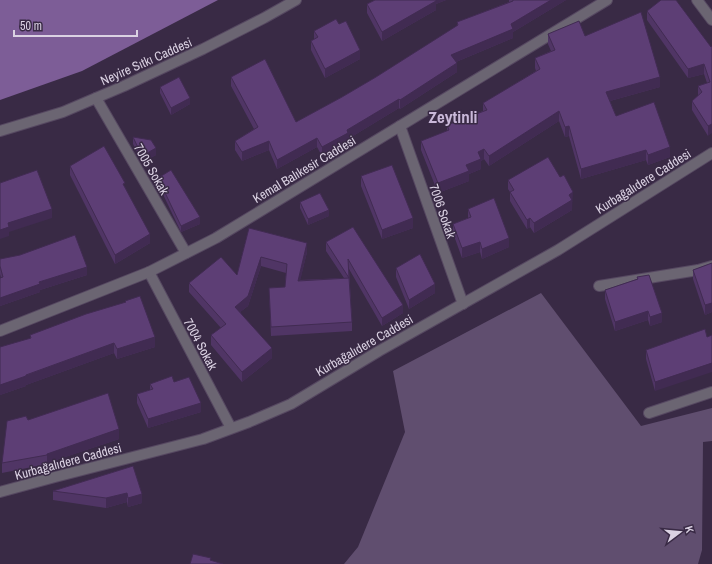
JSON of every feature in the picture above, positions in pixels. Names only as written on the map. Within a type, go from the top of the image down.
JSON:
[{"type":"street","name":"Neyire Sıtkı Caddesi","points":[[0,131],[63,112],[96,98],[203,50],[296,0]]},
{"type":"street","name":"Kemal Balıkesir Caddesi","points":[[0,331],[149,272],[216,238],[607,0]]},
{"type":"street","points":[[696,0],[712,20]]},
{"type":"street","name":"7005 Sokak","points":[[96,98],[186,253]]},
{"type":"street","name":"7006 Sokak","points":[[400,126],[463,304]]},
{"type":"street","name":"Kurbağalıdere Caddesi","points":[[0,492],[203,439],[249,422],[291,404],[379,351],[558,250],[712,153]]},
{"type":"street","points":[[599,286],[698,270],[712,266]]},
{"type":"street","name":"7004 Sokak","points":[[149,272],[231,428]]},
{"type":"street","points":[[648,412],[712,392]]},
{"type":"shaded area","points":[[0,0],[218,0],[82,71],[0,100]]},
{"type":"shaded area","points":[[541,293],[641,426],[712,408],[712,441],[703,442],[702,550],[698,564],[344,564],[358,547],[405,432],[393,371]]},
{"type":"building","points":[[375,0],[436,1],[382,32],[367,4]]},
{"type":"building","points":[[513,0],[551,0],[511,24],[513,29],[451,55],[457,63],[400,100],[399,99],[347,130],[348,133],[322,147],[317,138],[277,160],[269,141],[242,152],[235,141],[258,127],[231,77],[265,59],[296,122],[376,77],[458,25],[457,22]]},
{"type":"building","points":[[661,0],[676,0],[711,47],[712,46],[712,124],[708,126],[692,101],[702,92],[698,86],[710,82],[704,64],[688,69],[647,11]]},
{"type":"building","points":[[641,12],[660,77],[606,92],[616,116],[654,102],[670,147],[648,155],[646,150],[581,169],[569,126],[565,127],[559,111],[489,156],[484,149],[478,152],[481,159],[466,165],[469,171],[438,183],[421,141],[449,130],[447,125],[487,110],[483,103],[540,69],[535,58],[555,50],[548,34],[579,21],[585,36]]},
{"type":"building","points":[[336,19],[339,24],[346,21],[360,50],[325,69],[311,41],[318,37],[314,31]]},
{"type":"building","points":[[179,77],[190,98],[171,108],[160,87]]},
{"type":"building","points":[[133,137],[151,140],[156,148],[142,156]]},
{"type":"building","points":[[104,146],[125,183],[123,184],[150,234],[115,255],[70,166]]},
{"type":"building","points":[[548,157],[560,177],[564,175],[573,192],[569,195],[572,200],[534,223],[530,218],[527,220],[510,192],[514,190],[508,180]]},
{"type":"building","points":[[392,165],[413,218],[382,230],[361,176]]},
{"type":"building","points":[[37,170],[52,209],[8,223],[9,227],[0,230],[0,183]]},
{"type":"building","points":[[171,170],[200,217],[181,226],[158,178]]},
{"type":"building","points":[[320,193],[329,210],[308,219],[300,202]]},
{"type":"building","points":[[494,198],[509,238],[482,249],[480,242],[462,248],[453,224],[471,217],[468,209]]},
{"type":"building","points":[[353,227],[403,305],[382,318],[348,259],[349,278],[326,242]]},
{"type":"building","points":[[249,228],[307,243],[298,281],[349,278],[352,322],[271,327],[269,288],[285,287],[287,264],[261,257],[248,296],[235,307],[272,348],[242,372],[211,335],[226,324],[189,283],[221,257],[237,275]]},
{"type":"building","points":[[75,235],[87,267],[39,282],[40,284],[0,298],[0,278],[3,277],[0,259],[20,255]]},
{"type":"building","points":[[420,254],[435,284],[409,300],[396,268]]},
{"type":"building","points":[[712,263],[712,303],[705,305],[693,270]]},
{"type":"building","points":[[649,275],[662,313],[650,317],[648,311],[615,322],[605,290],[638,279],[637,277]]},
{"type":"building","points":[[140,296],[155,337],[117,349],[114,343],[0,385],[0,347],[31,338],[30,335]]},
{"type":"building","points":[[705,329],[707,337],[712,335],[712,363],[655,382],[646,350]]},
{"type":"building","points":[[172,376],[174,382],[189,377],[201,403],[148,419],[137,394],[153,389],[150,384]]},
{"type":"building","points":[[108,393],[119,429],[47,455],[2,463],[7,421],[26,416],[28,420]]},
{"type":"building","points":[[133,466],[142,494],[128,498],[127,493],[106,498],[53,491]]},
{"type":"building","points":[[193,554],[211,558],[210,560],[223,564],[190,564]]},
{"type":"district","name":"Zeytinli","points":[[453,117]]}]
